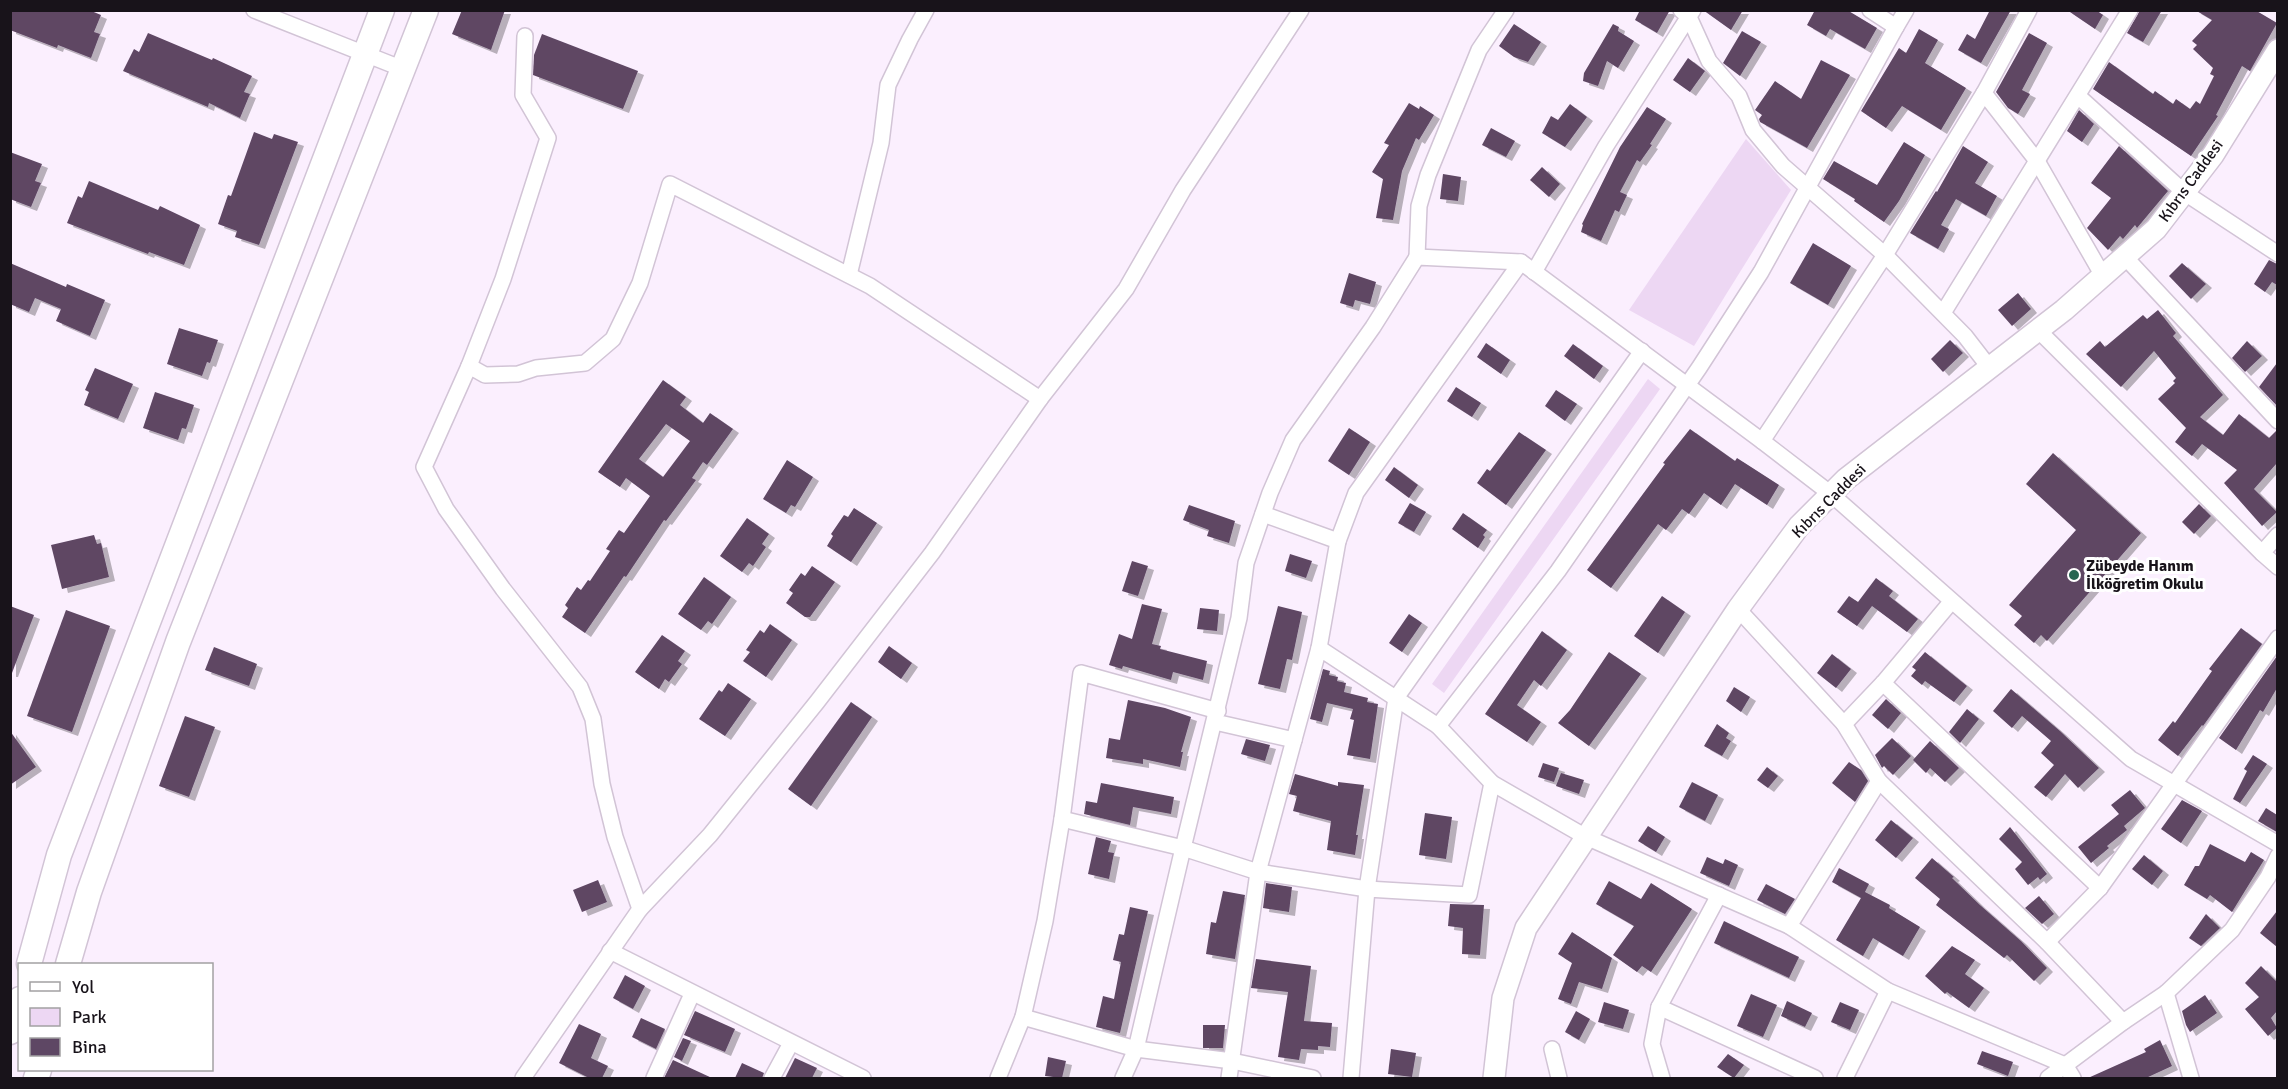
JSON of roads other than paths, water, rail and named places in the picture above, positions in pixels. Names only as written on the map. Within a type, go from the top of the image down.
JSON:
[{"type":"main road","points":[[29,963],[59,855],[381,10]]},
{"type":"main road","points":[[68,963],[89,892],[178,642],[426,10]]},
{"type":"main road","name":"Kıbrıs Caddesi","points":[[1494,1078],[1503,998],[1526,928],[1738,609],[1799,526],[1846,479],[2038,330],[2156,228],[2213,155],[2277,50]]},
{"type":"main road","points":[[10,1032],[18,1006]]},
{"type":"street","points":[[254,10],[404,69]]},
{"type":"street","points":[[849,275],[882,142],[888,85],[926,10]]},
{"type":"street","points":[[523,1078],[640,909],[710,835],[818,702],[932,554],[1040,399],[1126,289],[1183,190],[1301,10]]},
{"type":"street","points":[[1122,1078],[1136,1049],[1183,848],[1217,716],[1239,618],[1246,564],[1263,514],[1293,440],[1373,327],[1417,257],[1419,206],[1428,175],[1479,50],[1506,10]]},
{"type":"street","points":[[1870,10],[1896,27]]},
{"type":"street","points":[[1438,726],[1557,571],[1687,386],[1761,272],[1906,10]]},
{"type":"street","points":[[1762,441],[1885,255],[1984,93],[2029,10]]},
{"type":"street","points":[[1943,313],[2130,10]]},
{"type":"street","points":[[1688,13],[1709,61],[1738,96],[1753,130],[1783,166],[1885,255],[1965,336],[1989,367]]},
{"type":"street","points":[[1534,272],[1606,146],[1688,13]]},
{"type":"street","points":[[525,36],[523,95],[548,138],[503,279],[469,366],[424,467],[446,509],[503,589],[580,687],[593,718],[602,784],[615,837],[640,909]]},
{"type":"street","points":[[1984,93],[2037,161],[2103,276]]},
{"type":"street","points":[[2078,96],[2185,193],[2277,254]]},
{"type":"street","points":[[469,366],[485,375],[518,374],[536,368],[585,363],[613,339],[639,283],[670,184],[870,286],[1040,399]]},
{"type":"street","points":[[1417,257],[1521,262],[1831,494],[2131,759],[2176,783],[2277,844]]},
{"type":"street","points":[[2125,257],[2277,421]]},
{"type":"street","points":[[1229,1078],[1258,872],[1319,648],[1338,541],[1356,493],[1521,262]]},
{"type":"street","points":[[2038,330],[2277,567]]},
{"type":"street","points":[[1351,1078],[1367,889],[1396,698],[1642,351]]},
{"type":"street","points":[[1263,514],[1338,541]]},
{"type":"street","points":[[2262,553],[2277,535]]},
{"type":"street","points":[[1844,724],[1883,683],[1951,602]]},
{"type":"street","points":[[1738,609],[1844,724],[1879,781],[2047,942],[2123,1022]]},
{"type":"street","points":[[2047,942],[2100,888],[2277,638]]},
{"type":"street","points":[[1319,648],[1438,726],[1492,783],[1586,837],[1788,926],[1888,991],[2069,1072]]},
{"type":"street","points":[[998,1078],[1023,1017],[1045,921],[1062,819],[1081,674],[1294,740]]},
{"type":"street","points":[[1883,683],[2100,888]]},
{"type":"street","points":[[1788,926],[1879,781]]},
{"type":"street","points":[[1062,819],[1183,848],[1258,872],[1367,889],[1469,896],[1492,783]]},
{"type":"street","points":[[2049,1078],[2069,1072],[2123,1022],[2166,993],[2232,930],[2273,879],[2277,856]]},
{"type":"street","points":[[1662,1078],[1652,1044],[1659,1007],[1719,895]]},
{"type":"street","points":[[610,951],[863,1078]]},
{"type":"street","points":[[1845,1078],[1888,991]]},
{"type":"street","points":[[2166,993],[2192,1078]]},
{"type":"street","points":[[654,1078],[692,994]]},
{"type":"street","points":[[1659,1007],[1815,1078]]},
{"type":"street","points":[[1023,1017],[1136,1049],[1232,1061],[1313,1078]]},
{"type":"street","points":[[772,1078],[791,1043]]},
{"type":"street","points":[[1552,1049],[1559,1078]]},
{"type":"place","name":"Zübeyde Hanım İlköğretim Okulu","points":[[2074,575]]}]
